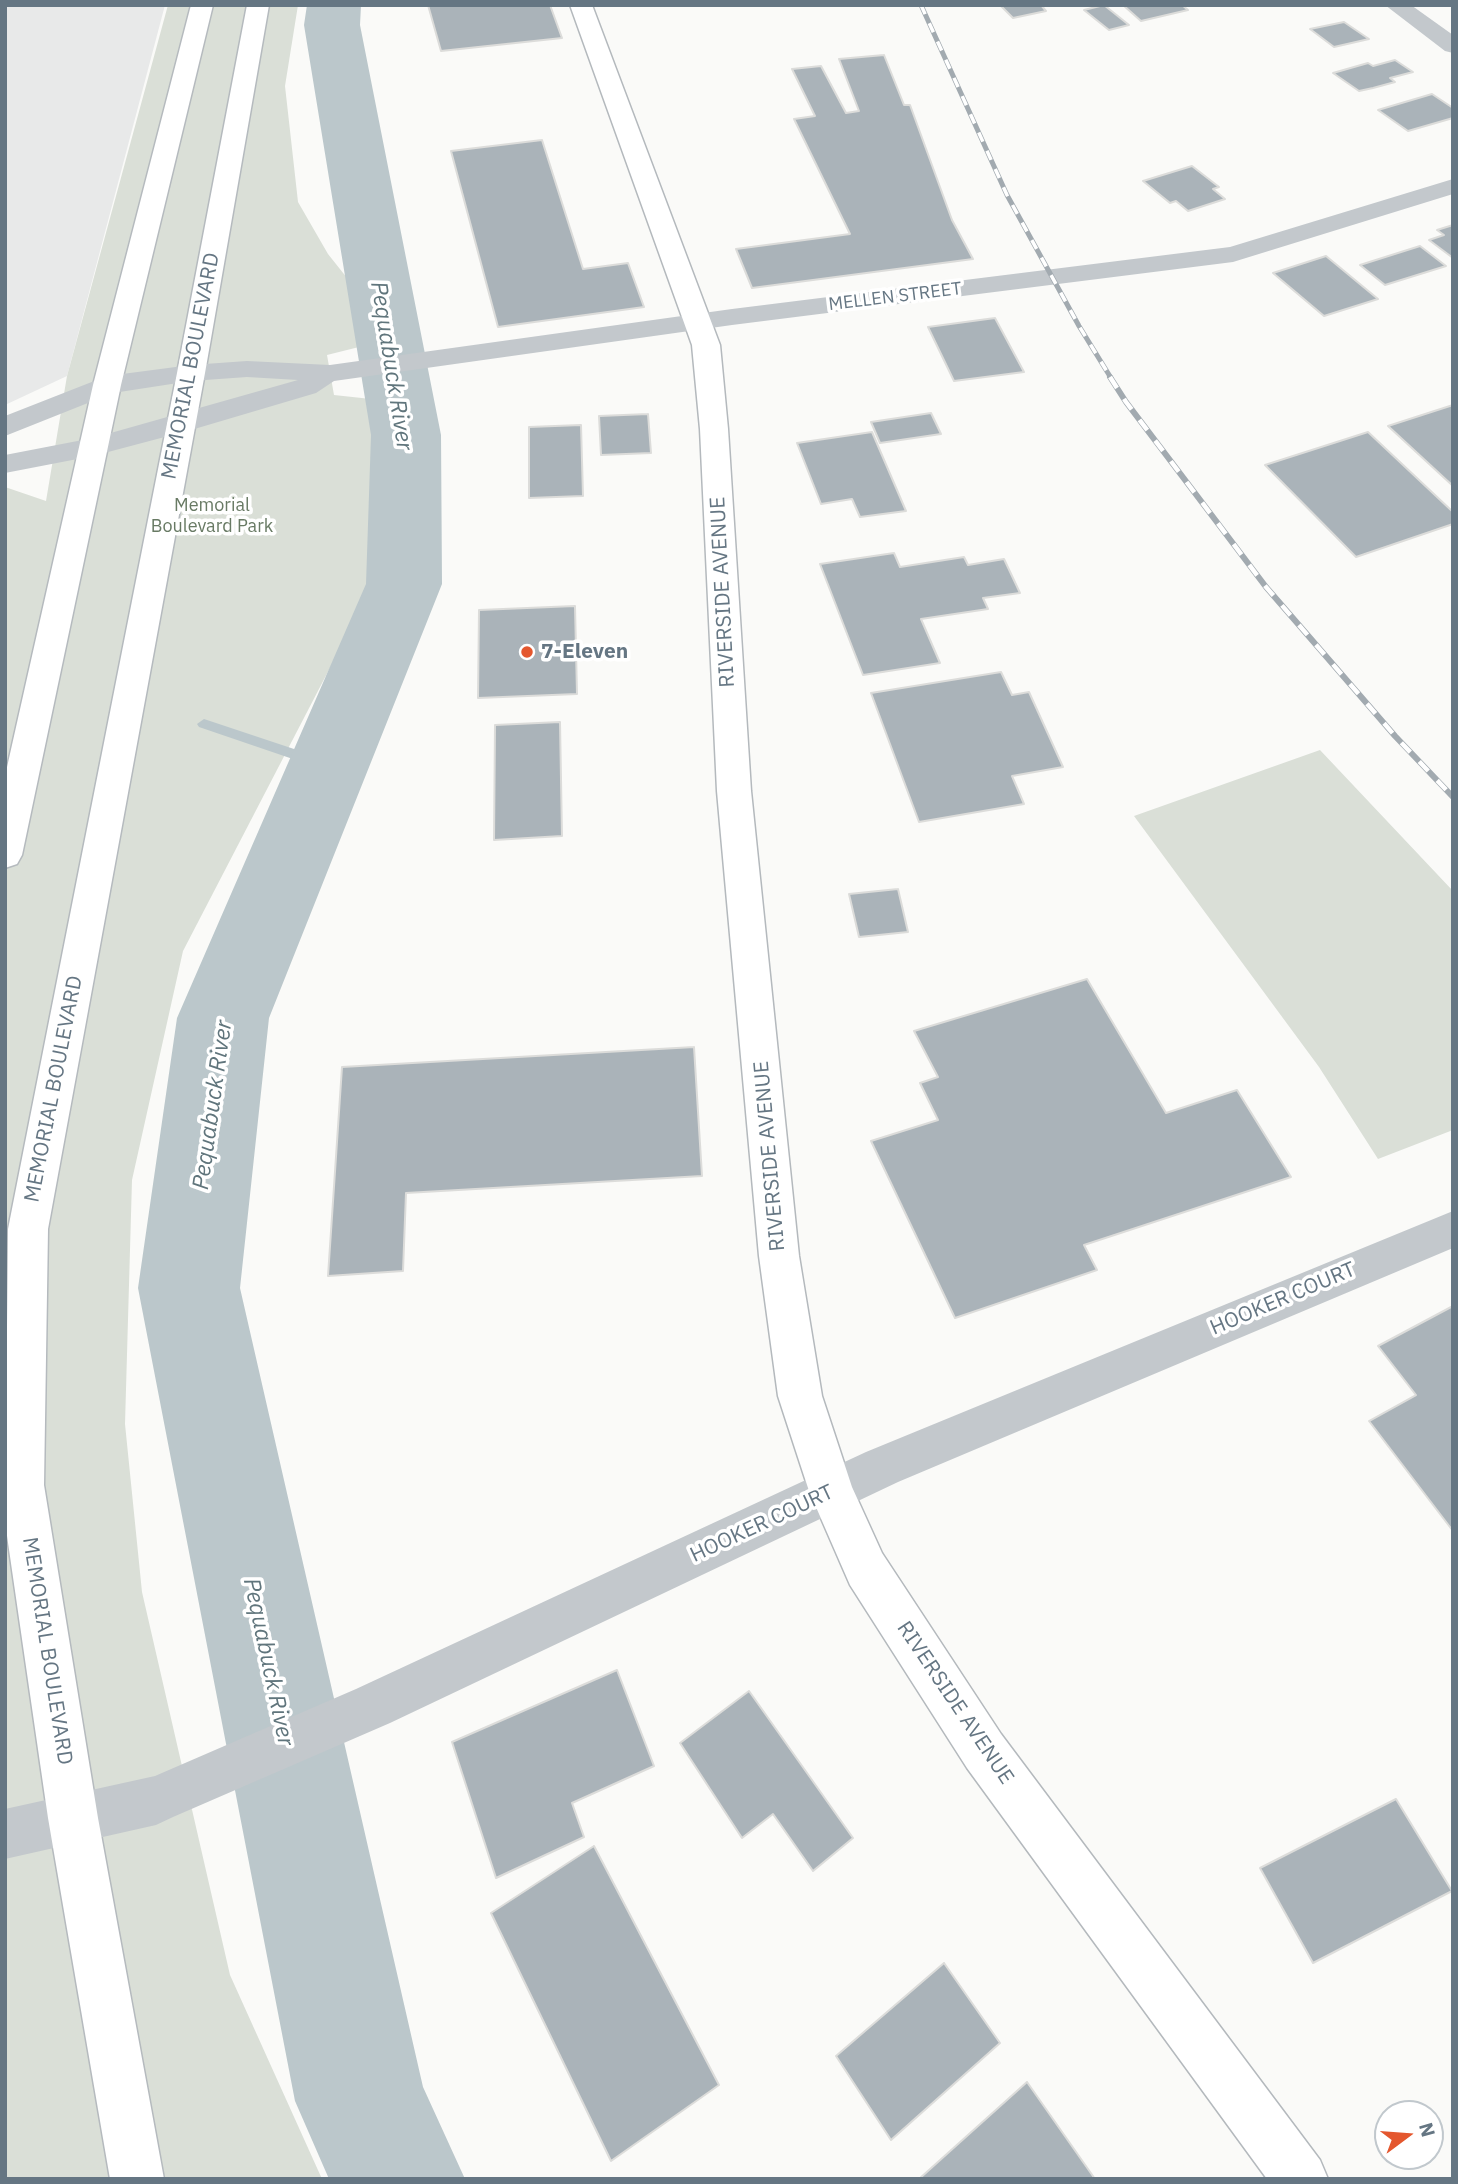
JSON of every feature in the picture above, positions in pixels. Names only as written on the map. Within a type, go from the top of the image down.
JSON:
[{"type":"main road","points":[[5,855],[107,385],[202,5]]},
{"type":"main road","name":"MEMORIAL BOULEVARD","points":[[137,2179],[73,1818],[22,1485],[28,1229],[191,373],[258,5]]},
{"type":"main road","name":"RIVERSIDE AVENUE","points":[[581,5],[706,345],[712,396],[734,791],[779,1256],[800,1395],[831,1491],[866,1569],[984,1751],[1301,2179]]},
{"type":"street","points":[[1396,5],[1453,46]]},
{"type":"street","name":"MELLEN STREET","points":[[5,427],[107,385],[191,373],[247,369],[330,373],[698,322],[1233,254],[1453,186]]},
{"type":"street","name":"MELLEN STREET","points":[[5,464],[93,447],[181,424],[306,387],[330,373]]},
{"type":"street","name":"HOOKER COURT","points":[[5,1834],[156,1800],[190,1786],[373,1706],[895,1462],[1453,1228]]},
{"type":"shaded area","points":[[5,5],[165,5],[67,376],[5,405]]},
{"type":"green space","name":"Memorial Boulevard Park","points":[[168,5],[298,5],[285,86],[298,202],[328,254],[359,293],[367,345],[327,355],[334,395],[371,399],[382,535],[361,608],[183,951],[132,1180],[125,1424],[142,1592],[230,1975],[322,2179],[5,2179],[5,487],[46,501],[67,376]]},
{"type":"green space","points":[[1320,750],[1453,891],[1453,1130],[1378,1159],[1319,1067],[1134,816]]},
{"type":"building","points":[[428,5],[550,5],[562,38],[441,51]]},
{"type":"building","points":[[1000,5],[1041,5],[1046,11],[1013,18]]},
{"type":"building","points":[[1104,5],[1129,25],[1109,30],[1084,10]]},
{"type":"building","points":[[1123,5],[1182,5],[1188,10],[1141,21]]},
{"type":"building","points":[[1344,22],[1369,39],[1334,47],[1310,29]]},
{"type":"building","points":[[884,55],[904,105],[910,105],[952,220],[973,259],[752,288],[736,249],[850,234],[794,119],[815,116],[792,69],[821,66],[846,113],[859,111],[839,59]]},
{"type":"building","points":[[1395,60],[1413,72],[1390,78],[1395,82],[1359,91],[1333,73],[1368,63],[1373,66]]},
{"type":"building","points":[[1432,94],[1453,108],[1453,118],[1408,131],[1378,110]]},
{"type":"building","points":[[542,140],[583,269],[628,263],[644,307],[498,327],[451,151]]},
{"type":"building","points":[[1192,166],[1219,187],[1213,189],[1225,199],[1188,211],[1176,201],[1170,203],[1143,181]]},
{"type":"building","points":[[1453,225],[1453,258],[1429,240],[1444,235],[1437,230]]},
{"type":"building","points":[[1420,246],[1446,266],[1385,285],[1360,265]]},
{"type":"building","points":[[1326,256],[1378,299],[1324,316],[1273,273]]},
{"type":"building","points":[[995,318],[1024,372],[954,381],[928,327]]},
{"type":"building","points":[[1453,405],[1453,486],[1388,426]]},
{"type":"building","points":[[931,413],[941,434],[880,443],[871,422]]},
{"type":"building","points":[[648,414],[651,453],[601,455],[599,416]]},
{"type":"building","points":[[581,425],[583,496],[529,498],[529,427]]},
{"type":"building","points":[[872,432],[906,511],[860,517],[852,499],[821,504],[797,443]]},
{"type":"building","points":[[1368,432],[1453,512],[1453,524],[1356,557],[1265,465]]},
{"type":"building","points":[[894,553],[900,567],[964,557],[968,565],[1004,559],[1020,593],[983,598],[988,609],[921,619],[940,663],[863,675],[820,564]]},
{"type":"building","name":"7-Eleven","points":[[575,606],[577,694],[478,698],[479,610]]},
{"type":"building","points":[[1001,672],[1012,695],[1029,692],[1063,767],[1012,776],[1024,804],[919,822],[871,693]]},
{"type":"building","points":[[560,722],[562,836],[494,840],[495,725]]},
{"type":"building","points":[[898,889],[908,932],[859,937],[849,894]]},
{"type":"building","points":[[1087,979],[1166,1113],[1237,1090],[1291,1177],[1084,1245],[1097,1270],[955,1318],[871,1141],[938,1120],[920,1083],[938,1077],[914,1031]]},
{"type":"building","points":[[694,1047],[702,1176],[406,1193],[403,1271],[328,1276],[342,1067]]},
{"type":"building","points":[[1453,1306],[1453,1531],[1369,1421],[1416,1395],[1378,1346]]},
{"type":"building","points":[[617,1670],[654,1766],[572,1803],[584,1837],[496,1878],[452,1742]]},
{"type":"building","points":[[749,1691],[853,1838],[813,1871],[773,1814],[742,1838],[680,1743]]},
{"type":"building","points":[[1396,1799],[1452,1891],[1313,1963],[1260,1868]]},
{"type":"building","points":[[594,1846],[719,2085],[611,2161],[491,1913]]},
{"type":"building","points":[[944,1963],[1000,2043],[891,2140],[836,2056]]},
{"type":"building","points":[[1027,2082],[1095,2179],[919,2179]]},
{"type":"waterway","name":"Pequabuck River","points":[[334,5],[332,25],[406,435],[404,584],[223,1018],[189,1288],[361,2101],[398,2179]]},
{"type":"waterway","points":[[204,724],[328,766]]},
{"type":"railway","points":[[921,5],[1007,195],[1079,326],[1111,378]]},
{"type":"railway","points":[[1110,377],[1266,587],[1395,736],[1453,797]]},
{"type":"place","name":"7-Eleven","points":[[527,652]]}]
